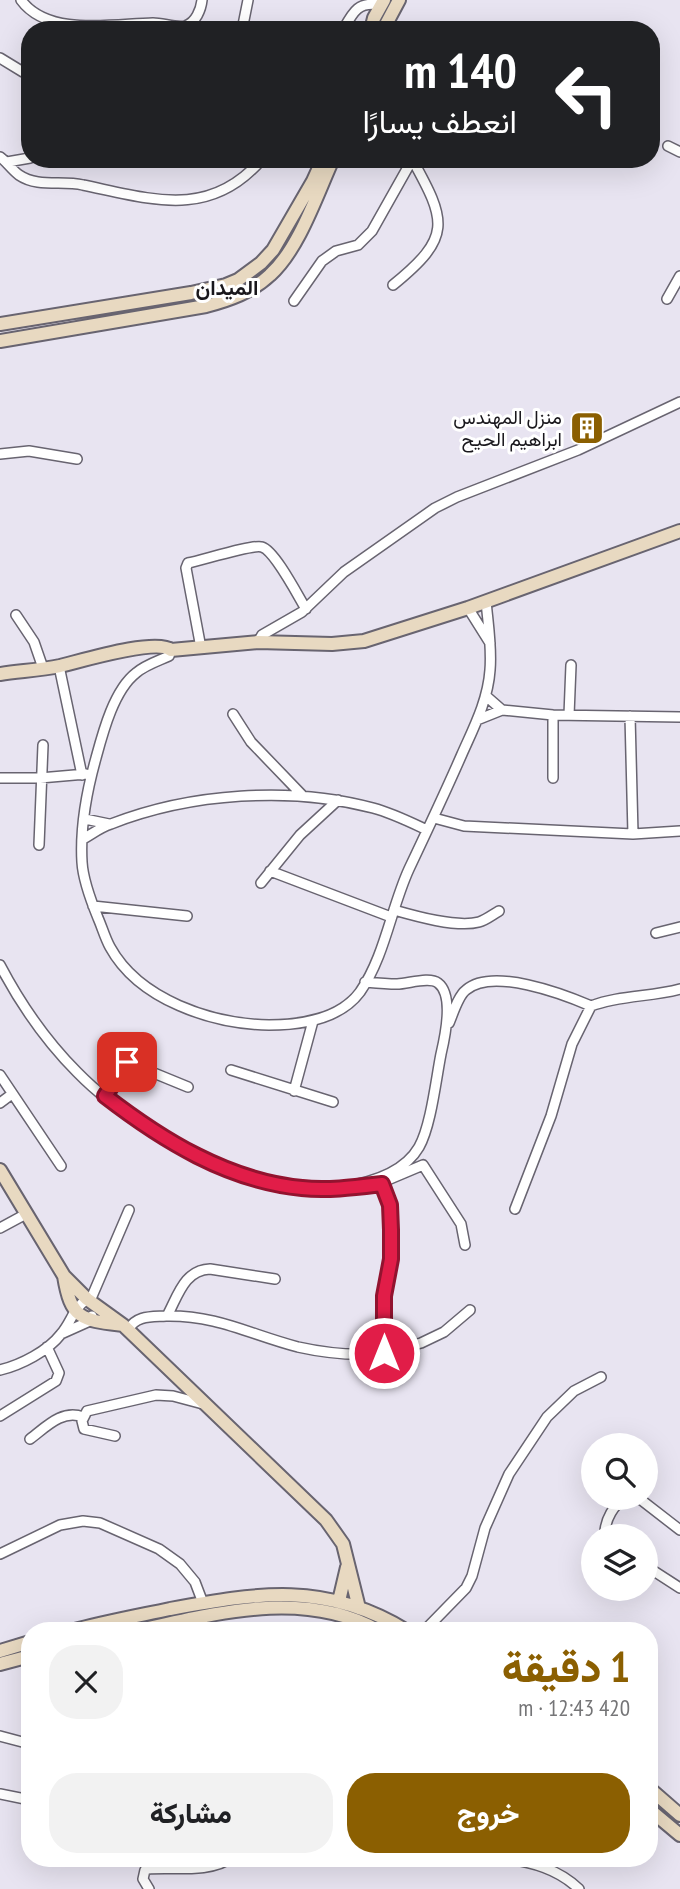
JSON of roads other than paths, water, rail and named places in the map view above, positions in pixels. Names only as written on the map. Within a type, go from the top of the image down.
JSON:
[{"type":"main road","points":[[388,21],[399,0]]},
{"type":"main road","points":[[375,21],[382,3]]},
{"type":"main road","points":[[0,324],[191,293],[238,280],[273,250],[319,168]]},
{"type":"main road","points":[[0,341],[206,306],[229,300],[254,288],[271,274],[297,237],[329,168]]},
{"type":"main road","points":[[0,674],[59,666],[124,650],[166,647],[171,650],[258,642],[332,644],[364,640],[468,608],[680,531]]},
{"type":"main road","points":[[0,1170],[64,1276],[126,1328],[326,1520],[343,1545],[359,1608]]},
{"type":"main road","points":[[64,1276],[67,1295],[74,1310],[90,1321],[126,1328]]},
{"type":"main road","points":[[339,1601],[347,1567]]},
{"type":"main road","points":[[110,1622],[257,1594],[339,1601],[392,1622]]},
{"type":"main road","points":[[180,1622],[255,1607],[325,1611],[359,1622]]},
{"type":"main road","points":[[0,1651],[21,1645]]},
{"type":"main road","points":[[0,1664],[21,1658]]},
{"type":"main road","points":[[658,1796],[680,1815]]},
{"type":"main road","points":[[658,1817],[680,1835]]},
{"type":"street","points":[[21,0],[29,11],[52,21]]},
{"type":"street","points":[[193,21],[202,0]]},
{"type":"street","points":[[244,21],[248,0]]},
{"type":"street","points":[[350,21],[360,7],[382,3]]},
{"type":"street","points":[[0,58],[21,71]]},
{"type":"street","points":[[668,146],[680,152]]},
{"type":"street","points":[[3,159],[21,158]]},
{"type":"street","points":[[3,159],[19,175],[35,182],[77,184],[123,195],[186,202],[225,191],[254,168]]},
{"type":"street","points":[[294,302],[322,261],[336,251],[358,245],[372,231],[407,168]]},
{"type":"street","points":[[393,285],[421,261],[436,242],[437,210],[416,168]]},
{"type":"street","points":[[667,299],[680,276]]},
{"type":"street","points":[[258,642],[262,635],[306,609],[344,572],[435,508],[578,450],[680,402]]},
{"type":"street","points":[[0,454],[29,451],[77,458]]},
{"type":"street","points":[[201,648],[186,568],[188,563],[253,545],[261,546],[272,554],[306,609]]},
{"type":"street","points":[[59,666],[87,774],[82,864],[93,906],[110,948],[127,970],[143,984],[194,1011],[245,1025],[313,1021],[348,1004],[360,992],[404,880],[477,720],[486,695],[490,671],[491,644],[486,601]]},
{"type":"street","points":[[468,608],[491,644]]},
{"type":"street","points":[[16,615],[34,642],[43,668]]},
{"type":"street","points":[[87,774],[122,690],[137,671],[169,656],[171,650]]},
{"type":"street","points":[[569,715],[571,664]]},
{"type":"street","points":[[486,695],[502,710]]},
{"type":"street","points":[[477,720],[502,710],[553,715],[680,717]]},
{"type":"street","points":[[233,714],[251,742],[302,795]]},
{"type":"street","points":[[553,715],[553,778]]},
{"type":"street","points":[[630,716],[633,834]]},
{"type":"street","points":[[39,845],[43,745]]},
{"type":"street","points":[[0,778],[87,774]]},
{"type":"street","points":[[83,839],[109,824],[157,810],[224,797],[302,795],[338,800],[376,808],[427,830]]},
{"type":"street","points":[[261,883],[300,835],[338,800]]},
{"type":"street","points":[[434,818],[464,827],[633,834],[680,831]]},
{"type":"street","points":[[85,819],[109,824]]},
{"type":"street","points":[[270,871],[393,913],[467,923],[478,922],[499,911]]},
{"type":"street","points":[[93,906],[187,916]]},
{"type":"street","points":[[656,933],[680,927]]},
{"type":"street","points":[[0,965],[28,1010],[79,1075],[133,1118],[169,1140],[234,1174],[303,1188],[382,1184],[423,1166],[460,1224],[466,1245]]},
{"type":"street","points":[[365,1184],[390,1172],[412,1156],[419,1147],[425,1135],[448,1024],[464,990],[485,980],[499,980],[565,995],[591,1006]]},
{"type":"street","points":[[365,982],[398,984],[436,981],[444,989],[448,1024]]},
{"type":"street","points":[[515,1209],[551,1116],[572,1044],[591,1006],[607,1000],[680,989]]},
{"type":"street","points":[[294,1091],[313,1021]]},
{"type":"street","points":[[105,1096],[127,1062],[188,1087]]},
{"type":"street","points":[[231,1070],[333,1102]]},
{"type":"street","points":[[0,1075],[61,1166]]},
{"type":"street","points":[[0,1103],[12,1094]]},
{"type":"street","points":[[382,1184],[390,1205],[391,1230],[391,1259],[384,1296],[384,1353]]},
{"type":"street","points":[[61,1334],[90,1321],[91,1301],[129,1210]]},
{"type":"street","points":[[0,1228],[26,1214]]},
{"type":"street","points":[[167,1316],[188,1277],[200,1269],[275,1279]]},
{"type":"street","points":[[0,1370],[13,1367],[47,1347],[61,1334],[74,1310],[91,1301]]},
{"type":"street","points":[[126,1328],[149,1316],[192,1316],[218,1321],[297,1346],[338,1353],[384,1353],[421,1343],[444,1332],[470,1310]]},
{"type":"street","points":[[0,1416],[57,1381],[59,1373],[47,1347]]},
{"type":"street","points":[[433,1622],[466,1588],[485,1528],[509,1474],[547,1418],[574,1391],[601,1377]]},
{"type":"street","points":[[115,1436],[84,1429],[83,1418],[90,1409],[156,1395],[173,1396],[203,1404]]},
{"type":"street","points":[[30,1439],[59,1418],[74,1414],[83,1418]]},
{"type":"street","points":[[654,1510],[680,1530]]},
{"type":"street","points":[[0,1554],[60,1525],[83,1521],[100,1523],[159,1549],[180,1564],[195,1582],[203,1603]]},
{"type":"street","points":[[658,1574],[680,1588]]},
{"type":"street","points":[[0,1736],[21,1742]]},
{"type":"street","points":[[0,1794],[21,1798]]},
{"type":"street","points":[[149,1889],[144,1879],[145,1870],[191,1867]]},
{"type":"street","points":[[544,1867],[566,1878],[579,1889]]},
{"type":"place","name":"منزل المهندس ابراهيم الحيح","points":[[587,428]]},
{"type":"district","name":"الميدان","points":[[227,287]]}]
